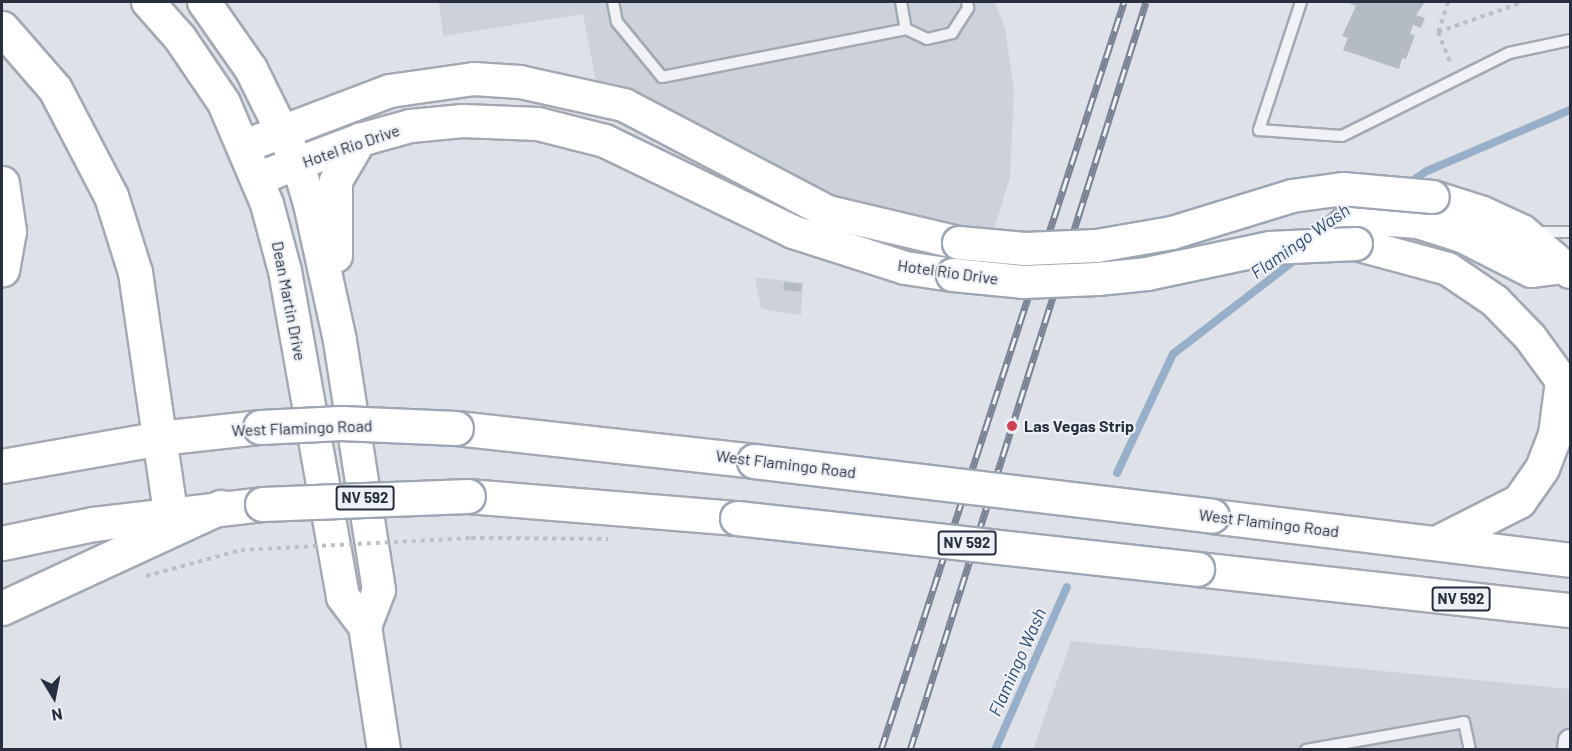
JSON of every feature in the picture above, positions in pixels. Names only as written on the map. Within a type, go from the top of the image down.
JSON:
[{"type":"main road","name":"Dean Martin Drive","points":[[148,2],[180,38],[211,84],[245,146],[259,178],[285,271],[343,597],[365,626],[384,750]]},
{"type":"main road","name":"Dean Martin Drive","points":[[204,2],[250,69],[298,164],[340,341],[379,590],[365,626]]},
{"type":"main road","points":[[2,28],[55,89],[111,196],[135,272],[170,513]]},
{"type":"main road","name":"Hotel Rio Drive","points":[[245,146],[328,112],[390,90],[474,79],[562,89],[624,105],[828,212],[958,243],[1025,249],[1097,246],[1172,233],[1292,196],[1343,189],[1433,197],[1483,213],[1522,231],[1566,259]]},
{"type":"main road","name":"Hotel Rio Drive","points":[[259,178],[360,140],[411,126],[463,121],[538,124],[605,141],[793,232],[905,268],[952,275],[1023,282],[1098,279],[1147,274],[1235,253],[1324,244],[1356,244],[1448,269],[1495,302],[1530,337],[1566,392]]},
{"type":"main road","points":[[340,341],[336,181],[360,140]]},
{"type":"main road","points":[[2,183],[9,231],[2,269]]},
{"type":"main road","points":[[1324,244],[1344,225],[1377,219],[1418,222],[1462,236],[1523,269],[1547,271],[1566,259]]},
{"type":"main road","points":[[1436,543],[1519,501],[1542,468],[1555,434],[1566,392]]},
{"type":"main road","name":"West Flamingo Road","points":[[2,466],[160,438],[260,427],[341,423],[456,428],[754,461],[1570,560]]},
{"type":"main road","name":"NV 592","points":[[2,543],[170,513],[221,507],[468,496],[737,518],[1570,610]]},
{"type":"main road","points":[[2,608],[221,507]]},
{"type":"street","points":[[1569,750],[1570,741]]},
{"type":"lane","points":[[614,2],[617,22],[662,77],[906,29],[927,39],[952,33],[968,8],[967,2]]},
{"type":"lane","points":[[901,2],[906,29]]},
{"type":"lane","points":[[1301,2],[1259,130],[1342,136],[1509,53],[1570,40]]},
{"type":"lane","points":[[1306,750],[1464,722],[1470,750]]},
{"type":"path","points":[[1448,2],[1438,32],[1456,80]]},
{"type":"path","points":[[1438,32],[1523,2]]},
{"type":"path","points":[[241,550],[471,538],[620,539]]},
{"type":"shaded area","points":[[439,2],[995,2],[1005,28],[1014,90],[1010,177],[989,246],[878,225],[599,98],[583,14],[443,36]]},
{"type":"shaded area","points":[[755,277],[803,283],[801,315],[761,309]]},
{"type":"shaded area","points":[[1071,641],[1570,689],[1570,749],[1033,750]]},
{"type":"building","points":[[1346,2],[1425,2],[1416,15],[1425,18],[1421,28],[1413,25],[1410,34],[1415,35],[1406,59],[1402,58],[1399,69],[1343,50],[1348,38],[1342,36],[1356,6]]},
{"type":"building","points":[[784,282],[802,284],[801,292],[783,290]]},
{"type":"waterway","name":"Flamingo Wash","points":[[1406,185],[1427,171],[1570,110]]},
{"type":"waterway","name":"Flamingo Wash","points":[[1117,473],[1173,354],[1299,257]]},
{"type":"waterway","name":"Flamingo Wash","points":[[995,750],[1067,587]]},
{"type":"railway","points":[[881,750],[1124,2]]},
{"type":"railway","points":[[910,750],[1146,2]]},
{"type":"place","name":"Las Vegas Strip","points":[[1012,426]]}]
